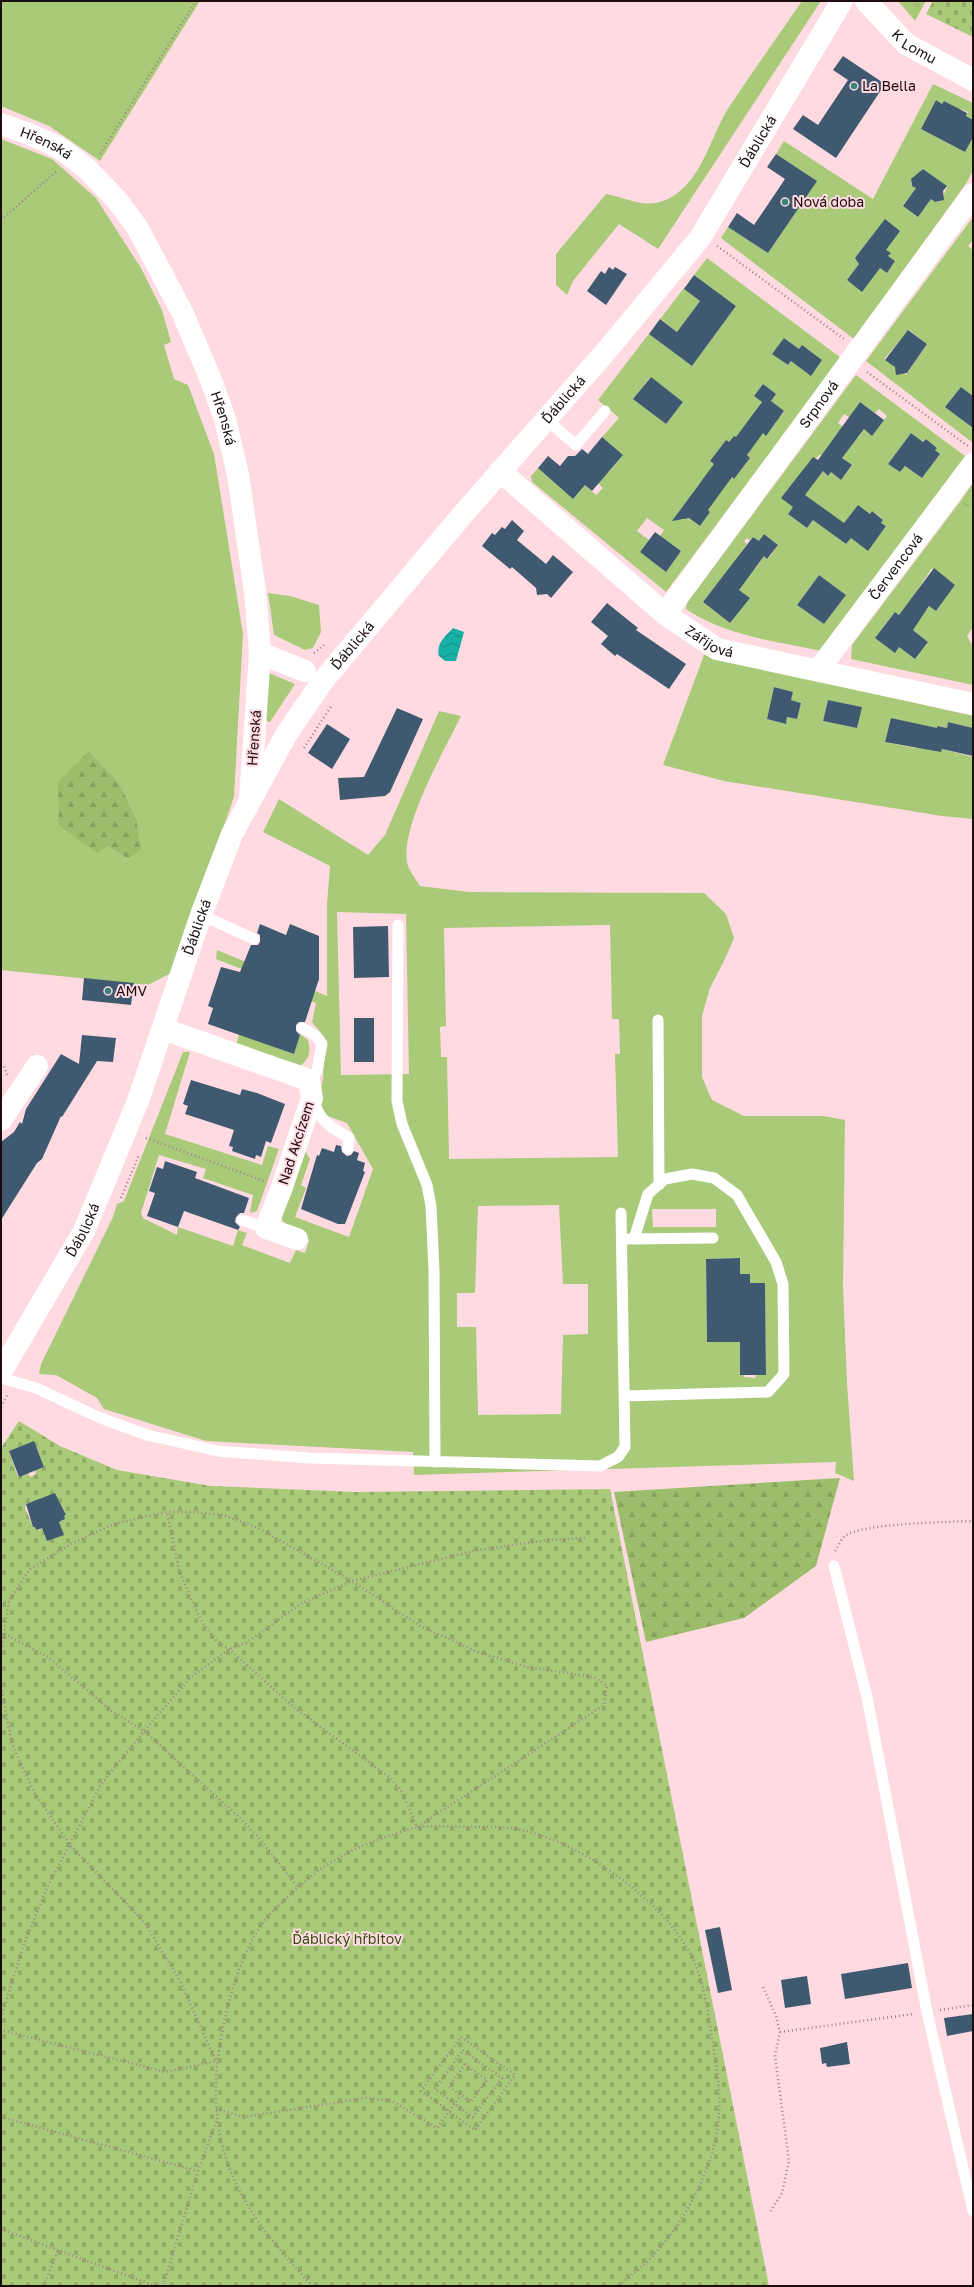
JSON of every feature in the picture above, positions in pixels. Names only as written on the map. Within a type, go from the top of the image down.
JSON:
[{"type":"street","name":"Ďáblická","points":[[1,1372],[84,1231],[138,1101],[201,915],[232,834],[286,734],[322,682],[500,471],[608,349],[700,238],[842,1]]},
{"type":"street","name":"K Lomu","points":[[866,1],[906,44],[973,80]]},
{"type":"street","name":"Hřenská","points":[[1,124],[29,134],[60,148],[87,169],[116,199],[137,227],[183,314],[225,419],[238,475],[255,590],[260,653],[250,799]]},
{"type":"street","name":"Srpnová","points":[[665,614],[973,194]]},
{"type":"street","name":"Červencová","points":[[819,669],[973,464]]},
{"type":"street","name":"Zářijová","points":[[500,471],[665,614],[717,649],[819,669],[973,704]]},
{"type":"street","points":[[260,653],[305,671]]},
{"type":"street","name":"Nad Akcízem","points":[[163,1029],[310,1089],[282,1187],[266,1228]]},
{"type":"street","points":[[1,1120],[36,1066]]},
{"type":"street","points":[[266,1228],[297,1239]]},
{"type":"lane","points":[[546,419],[576,445],[605,411]]},
{"type":"lane","points":[[201,915],[254,939]]},
{"type":"lane","points":[[398,925],[397,1101],[402,1124],[427,1185],[431,1206],[434,1270],[435,1462]]},
{"type":"lane","points":[[658,1020],[659,1184]]},
{"type":"lane","points":[[302,1028],[315,1035],[322,1044],[321,1059],[310,1089],[318,1114],[326,1125],[349,1138],[348,1149]]},
{"type":"lane","points":[[624,1396],[768,1392],[784,1374],[783,1284],[776,1262],[738,1196],[714,1178],[692,1174],[666,1179],[648,1194],[634,1239]]},
{"type":"lane","points":[[1,1378],[36,1388],[98,1416],[147,1435],[218,1451],[309,1458],[600,1466],[618,1457],[625,1447],[621,1212]]},
{"type":"lane","points":[[242,1220],[266,1228]]},
{"type":"lane","points":[[621,1239],[713,1238]]},
{"type":"lane","points":[[834,1566],[867,1697],[927,2012],[973,2211]]},
{"type":"path","points":[[99,156],[196,1]]},
{"type":"path","points":[[1,220],[45,180],[74,158]]},
{"type":"path","points":[[712,242],[973,450]]},
{"type":"path","points":[[146,1138],[282,1187]]},
{"type":"path","points":[[167,1512],[179,1570],[194,1606],[204,1625],[216,1640],[229,1648],[296,1709],[389,1777],[401,1790],[417,1827]]},
{"type":"path","points":[[1,1650],[9,1601],[30,1569],[71,1544],[114,1524],[167,1512],[223,1516],[258,1528],[352,1581],[420,1626],[478,1652],[527,1667],[594,1677],[607,1686],[604,1705],[417,1827],[346,1852],[315,1872],[268,1916],[250,1944],[230,1994],[216,2061],[216,2109],[223,2153],[237,2189],[257,2221],[286,2258],[313,2286]]},
{"type":"path","points":[[834,1566],[835,1551],[844,1536],[861,1529],[934,1522],[973,1522]]},
{"type":"path","points":[[1,2018],[24,1944],[46,1890],[100,1786],[144,1731],[190,1678],[229,1648],[246,1643],[302,1603],[352,1581],[478,1550],[548,1540],[586,1538]]},
{"type":"path","points":[[1,1603],[9,1601]]},
{"type":"path","points":[[3,1632],[48,1657],[109,1708],[144,1731],[240,1817],[260,1839],[298,1888]]},
{"type":"path","points":[[1,1687],[12,1744],[34,1792],[70,1845],[145,1923],[180,1981],[216,2061]]},
{"type":"path","points":[[417,1827],[521,1830],[574,1849],[611,1871],[642,1895],[672,1925],[693,1959],[705,2000],[716,2064],[720,2113],[714,2147],[701,2180],[677,2226],[651,2258],[618,2286]]},
{"type":"path","points":[[763,1987],[776,2016],[780,2032],[775,2056],[789,2161],[782,2193],[770,2212]]},
{"type":"path","points":[[780,2032],[973,2005]]},
{"type":"path","points":[[1,2030],[166,2072],[216,2061]]},
{"type":"path","points":[[461,2037],[515,2075],[476,2130],[449,2111],[421,2091],[461,2037]]},
{"type":"path","points":[[463,2050],[502,2078],[473,2117],[455,2103],[435,2089],[463,2050]]},
{"type":"path","points":[[465,2064],[487,2080],[471,2102],[461,2095],[449,2087],[465,2064]]},
{"type":"path","points":[[216,2109],[244,2117],[366,2098],[392,2101],[437,2128],[461,2095]]},
{"type":"path","points":[[1,2117],[198,2171]]},
{"type":"path","points":[[163,2286],[198,2171],[217,2119]]},
{"type":"path","points":[[1,2229],[155,2286]]},
{"type":"path","points":[[44,2286],[58,2250]]},
{"type":"green space","points":[[1,1],[200,1],[100,161],[49,126],[1,106]]},
{"type":"green space","points":[[802,1],[821,1],[658,249],[619,224],[573,281],[567,295],[556,285],[556,254],[606,194],[645,204],[661,202],[670,198],[690,181],[705,157],[729,107]]},
{"type":"green space","points":[[898,1],[926,1],[915,21]]},
{"type":"green space","points":[[933,1],[973,1],[973,37],[926,14]]},
{"type":"green space","points":[[933,84],[973,103],[973,120],[966,116],[968,112],[961,109],[959,113],[955,107],[944,101],[942,104],[936,100],[921,129],[965,152],[973,137],[973,170],[967,182],[854,339],[721,238],[728,227],[768,253],[816,181],[776,154],[784,141],[873,199]],"holes":[[[923,169],[947,187],[941,201],[935,202],[931,199],[918,217],[903,206],[916,188],[911,185],[911,180]],[[873,240],[890,253],[888,256],[895,261],[887,273],[879,267],[862,291],[847,280],[860,263],[856,257]]]},
{"type":"green space","points":[[1,139],[52,159],[96,198],[141,268],[162,310],[171,342],[164,345],[174,379],[188,385],[214,454],[243,634],[234,797],[173,972],[148,985],[1,970]],"holes":[[[89,751],[120,784],[136,818],[128,859],[107,846]]]},
{"type":"green space","points":[[973,217],[973,240],[968,246],[973,250],[973,396],[961,387],[946,407],[970,426],[973,423],[973,443],[866,361]],"holes":[[[909,330],[927,344],[906,375],[884,359]]]},
{"type":"green space","points":[[707,258],[841,358],[666,592],[532,482],[531,476],[538,468],[573,499],[585,485],[596,495],[603,488],[592,477],[602,467],[609,472],[623,455],[602,437],[619,418],[598,400],[649,333],[692,366],[736,306],[694,275],[684,289],[700,301],[677,332],[661,319],[653,328]],"holes":[[[784,338],[799,349],[802,345],[822,360],[811,375],[791,361],[788,365],[773,354]],[[650,377],[683,402],[666,424],[634,399]],[[763,384],[776,394],[771,401],[784,412],[780,417],[777,416],[776,423],[766,435],[748,422],[762,402],[754,396]],[[734,436],[751,449],[747,455],[750,458],[734,479],[710,461],[726,440],[729,442]],[[699,484],[717,498],[705,509],[710,512],[700,526],[687,517],[682,520],[678,517],[678,513]],[[647,518],[664,530],[660,536],[681,551],[666,571],[640,552],[649,540],[637,531]]]},
{"type":"green space","points":[[856,375],[965,456],[821,651],[734,632],[701,618],[686,609],[687,603]],"holes":[[[860,402],[875,413],[879,409],[887,416],[872,435],[864,429],[858,438],[838,423],[844,414],[849,417]],[[911,433],[923,442],[926,439],[937,448],[935,450],[940,454],[922,478],[905,466],[900,472],[888,464]],[[819,455],[842,458],[852,466],[841,480],[831,472],[828,476],[823,471],[819,476],[806,466],[813,457],[816,459]],[[792,485],[822,508],[807,528],[788,514],[794,506]],[[858,505],[870,514],[872,511],[883,519],[881,523],[886,526],[868,550],[851,538],[846,544],[835,536]],[[764,534],[778,545],[768,559],[764,556],[755,569],[738,557],[747,544],[744,541],[747,538],[750,540],[753,537],[759,541]],[[819,575],[846,595],[824,624],[797,605]],[[723,577],[749,598],[730,623],[703,602]]]},
{"type":"green space","points":[[973,483],[973,513],[959,503]]},
{"type":"green space","points":[[959,503],[973,513],[973,627],[967,636],[973,647],[973,685],[851,659],[852,645]],"holes":[[[932,568],[955,585],[936,611],[929,606],[927,610],[914,595]],[[895,612],[914,626],[912,629],[928,642],[915,659],[899,647],[894,652],[875,638]]]},
{"type":"green space","points":[[268,593],[290,596],[319,605],[321,632],[313,648],[305,650],[274,635]]},
{"type":"green space","points":[[704,655],[973,716],[973,728],[948,722],[947,728],[937,726],[932,750],[941,752],[942,749],[973,757],[973,819],[942,816],[724,781],[663,765]],"holes":[[[774,687],[793,692],[791,700],[801,703],[797,719],[787,717],[786,724],[767,719]],[[828,700],[861,707],[857,728],[823,721]],[[891,718],[920,725],[915,748],[885,742]]]},
{"type":"green space","points":[[269,673],[295,684],[270,722],[268,722],[265,717]]},
{"type":"green space","points":[[439,711],[461,716],[425,788],[411,828],[407,847],[407,862],[410,871],[420,886],[469,892],[704,893],[726,914],[734,938],[710,988],[702,1016],[702,1077],[712,1100],[744,1116],[823,1116],[845,1120],[843,1286],[847,1383],[854,1481],[835,1473],[836,1462],[414,1475],[413,1452],[206,1441],[104,1409],[97,1398],[56,1375],[39,1374],[41,1364],[113,1217],[117,1204],[124,1201],[183,1052],[190,1052],[165,1134],[262,1165],[268,1146],[279,1149],[257,1211],[250,1213],[253,1195],[203,1178],[206,1169],[159,1155],[141,1213],[143,1218],[177,1235],[178,1227],[233,1246],[238,1230],[247,1233],[242,1245],[290,1263],[296,1250],[305,1253],[309,1240],[284,1223],[281,1217],[305,1151],[310,1159],[301,1185],[306,1188],[295,1217],[349,1237],[373,1169],[347,1123],[325,1115],[319,1100],[323,1078],[325,1038],[312,1022],[316,1003],[266,984],[268,979],[216,959],[217,950],[327,996],[327,904],[330,866],[263,832],[279,799],[368,855],[385,835]],"holes":[[[337,912],[406,914],[409,1074],[341,1075]],[[610,925],[612,1019],[619,1019],[620,1054],[615,1054],[618,1157],[449,1159],[447,1057],[441,1057],[440,1027],[446,1026],[444,928]],[[559,1205],[563,1284],[588,1284],[588,1334],[563,1335],[561,1414],[478,1415],[476,1327],[457,1327],[457,1293],[475,1293],[478,1206]],[[652,1209],[716,1209],[716,1227],[653,1227]],[[740,1258],[740,1274],[750,1274],[750,1283],[765,1283],[766,1374],[756,1375],[755,1378],[744,1377],[740,1342],[707,1342],[706,1259]]]},
{"type":"green space","points":[[89,751],[120,784],[136,818],[141,849],[128,859],[107,846],[97,853],[59,826],[58,782]]},
{"type":"green space","points":[[239,1034],[294,1054],[300,1034],[308,1040],[309,1054],[300,1066],[235,1048]]},
{"type":"green space","name":"Ďáblický hřbitov","points":[[19,1421],[60,1446],[117,1470],[211,1486],[356,1492],[610,1489],[769,2286],[1,2286],[1,1448]],"holes":[[[34,1442],[44,1467],[35,1471],[36,1474],[30,1477],[28,1473],[18,1477],[9,1451]],[[55,1493],[66,1515],[64,1516],[64,1520],[61,1521],[58,1518],[60,1527],[44,1533],[41,1525],[40,1529],[36,1530],[35,1527],[33,1527],[25,1508],[26,1504],[31,1502],[32,1505]]]},
{"type":"green space","points":[[840,1478],[816,1566],[744,1618],[646,1642],[614,1492]]},
{"type":"water","points":[[453,628],[464,632],[456,661],[445,661],[439,656],[438,651],[442,640]]},
{"type":"building","points":[[843,56],[885,84],[836,158],[793,129],[803,115],[818,125],[848,80],[833,70]]},
{"type":"building","points":[[936,100],[942,104],[944,101],[967,113],[966,116],[973,120],[973,137],[965,152],[921,129]]},
{"type":"building","points":[[776,154],[817,181],[768,253],[728,227],[737,213],[754,225],[785,179],[767,167]]},
{"type":"building","points":[[923,169],[947,186],[943,191],[944,200],[935,202],[931,199],[918,217],[903,206],[916,188],[912,186],[911,179]]},
{"type":"building","points":[[885,219],[900,231],[886,250],[891,253],[888,256],[895,261],[887,273],[880,268],[862,292],[847,280],[859,264],[855,258]]},
{"type":"building","points":[[609,267],[613,270],[615,267],[627,274],[606,305],[587,291],[601,271],[605,274]]},
{"type":"building","points":[[694,275],[736,306],[692,366],[649,334],[660,319],[677,332],[700,301],[684,289]]},
{"type":"building","points":[[908,330],[927,344],[907,373],[896,375],[895,367],[885,360]]},
{"type":"building","points":[[784,338],[799,349],[802,345],[822,360],[811,376],[791,361],[788,365],[772,354]]},
{"type":"building","points":[[651,377],[683,402],[666,424],[633,399]]},
{"type":"building","points":[[763,384],[776,394],[771,401],[784,411],[766,436],[763,433],[747,455],[750,458],[734,479],[732,477],[708,510],[710,512],[700,526],[689,518],[672,521],[714,464],[710,461],[726,440],[729,442],[734,436],[736,437],[762,402],[754,396]]},
{"type":"building","points":[[961,387],[973,396],[973,428],[945,407]]},
{"type":"building","points":[[860,402],[884,420],[872,436],[864,429],[842,458],[852,465],[841,480],[831,472],[828,476],[823,471],[805,495],[844,523],[858,505],[870,514],[872,511],[883,520],[881,523],[886,526],[868,551],[851,538],[846,544],[813,520],[807,528],[788,514],[793,507],[781,498],[813,457],[818,460]]},
{"type":"building","points":[[911,433],[923,442],[926,439],[937,448],[935,450],[940,454],[922,478],[905,466],[900,472],[888,464]]},
{"type":"building","points":[[602,437],[623,455],[592,491],[585,485],[573,499],[538,468],[548,456],[560,466],[568,456],[575,456],[582,449],[588,454]]},
{"type":"building","points":[[512,520],[524,531],[517,540],[546,564],[553,555],[573,572],[551,598],[547,594],[537,595],[536,588],[512,567],[510,569],[482,546],[492,533],[495,535],[502,527],[505,529]]},
{"type":"building","points":[[655,532],[681,551],[666,572],[640,552]]},
{"type":"building","points":[[764,534],[778,545],[767,559],[764,556],[739,590],[750,598],[730,623],[703,602],[753,537],[759,541]]},
{"type":"building","points":[[934,568],[955,585],[936,611],[929,606],[913,630],[928,642],[915,659],[899,647],[895,653],[875,638],[895,612],[899,615]]},
{"type":"building","points":[[819,575],[846,595],[824,624],[797,605]]},
{"type":"building","points":[[607,603],[638,628],[636,630],[686,664],[669,689],[617,654],[615,656],[601,644],[608,636],[591,622]]},
{"type":"building","points":[[774,687],[793,692],[791,700],[801,703],[797,719],[787,717],[786,724],[767,719]]},
{"type":"building","points":[[828,700],[862,707],[857,728],[823,721]]},
{"type":"building","points":[[397,708],[423,719],[390,792],[385,796],[340,800],[338,778],[364,777]]},
{"type":"building","points":[[891,718],[937,728],[937,726],[947,728],[948,722],[973,728],[973,756],[942,749],[941,752],[885,742]]},
{"type":"building","points":[[327,724],[350,739],[332,769],[308,753]]},
{"type":"building","points":[[260,924],[286,935],[290,924],[319,936],[319,979],[305,1022],[299,1022],[296,1025],[296,1031],[300,1035],[294,1054],[208,1024],[213,1008],[208,1006],[221,967],[240,972],[251,945],[258,945],[260,942],[260,935],[257,933]]},
{"type":"building","points":[[388,926],[389,977],[354,978],[353,927]]},
{"type":"building","name":"AMV","points":[[84,978],[134,983],[131,1005],[82,1000]]},
{"type":"building","points":[[354,1018],[374,1018],[374,1062],[354,1062]]},
{"type":"building","points":[[82,1035],[116,1038],[113,1062],[97,1061],[62,1117],[61,1116],[42,1159],[37,1163],[1,1220],[1,1142],[14,1132],[20,1122],[22,1124],[26,1109],[61,1054],[79,1064]]},
{"type":"building","points":[[191,1080],[240,1095],[242,1089],[285,1104],[271,1143],[266,1141],[261,1157],[256,1155],[255,1159],[232,1151],[233,1147],[229,1146],[234,1130],[185,1114],[188,1106],[183,1104]]},
{"type":"building","points":[[336,1145],[341,1146],[342,1152],[347,1156],[351,1155],[354,1151],[359,1153],[357,1160],[365,1163],[363,1171],[365,1172],[345,1224],[338,1224],[301,1209],[317,1155],[319,1156],[322,1148],[334,1152]]},
{"type":"building","points":[[165,1161],[197,1172],[195,1178],[249,1198],[244,1213],[240,1213],[236,1217],[235,1222],[240,1227],[238,1230],[184,1211],[178,1227],[147,1216],[155,1193],[149,1191],[157,1167],[163,1169]]},
{"type":"building","points":[[740,1258],[740,1274],[750,1274],[750,1283],[765,1283],[766,1375],[740,1375],[740,1342],[707,1342],[706,1259]]},
{"type":"building","points":[[34,1441],[44,1467],[19,1477],[9,1451]]},
{"type":"building","points":[[55,1493],[66,1515],[64,1516],[65,1519],[59,1522],[64,1535],[47,1541],[42,1528],[36,1530],[35,1527],[33,1527],[26,1504]]},
{"type":"building","points":[[720,1927],[732,1990],[718,1993],[705,1930]]},
{"type":"building","points":[[908,1963],[912,1988],[845,1999],[841,1974]]},
{"type":"building","points":[[807,1976],[811,2004],[785,2008],[781,1980]]},
{"type":"building","points":[[973,2014],[973,2031],[947,2036],[944,2018]]},
{"type":"building","points":[[847,2042],[850,2064],[827,2067],[826,2063],[822,2064],[820,2048]]},
{"type":"place","name":"La Bella","points":[[854,86]]},
{"type":"place","name":"Nová doba","points":[[785,202]]},
{"type":"place","name":"AMV","points":[[108,991]]}]
